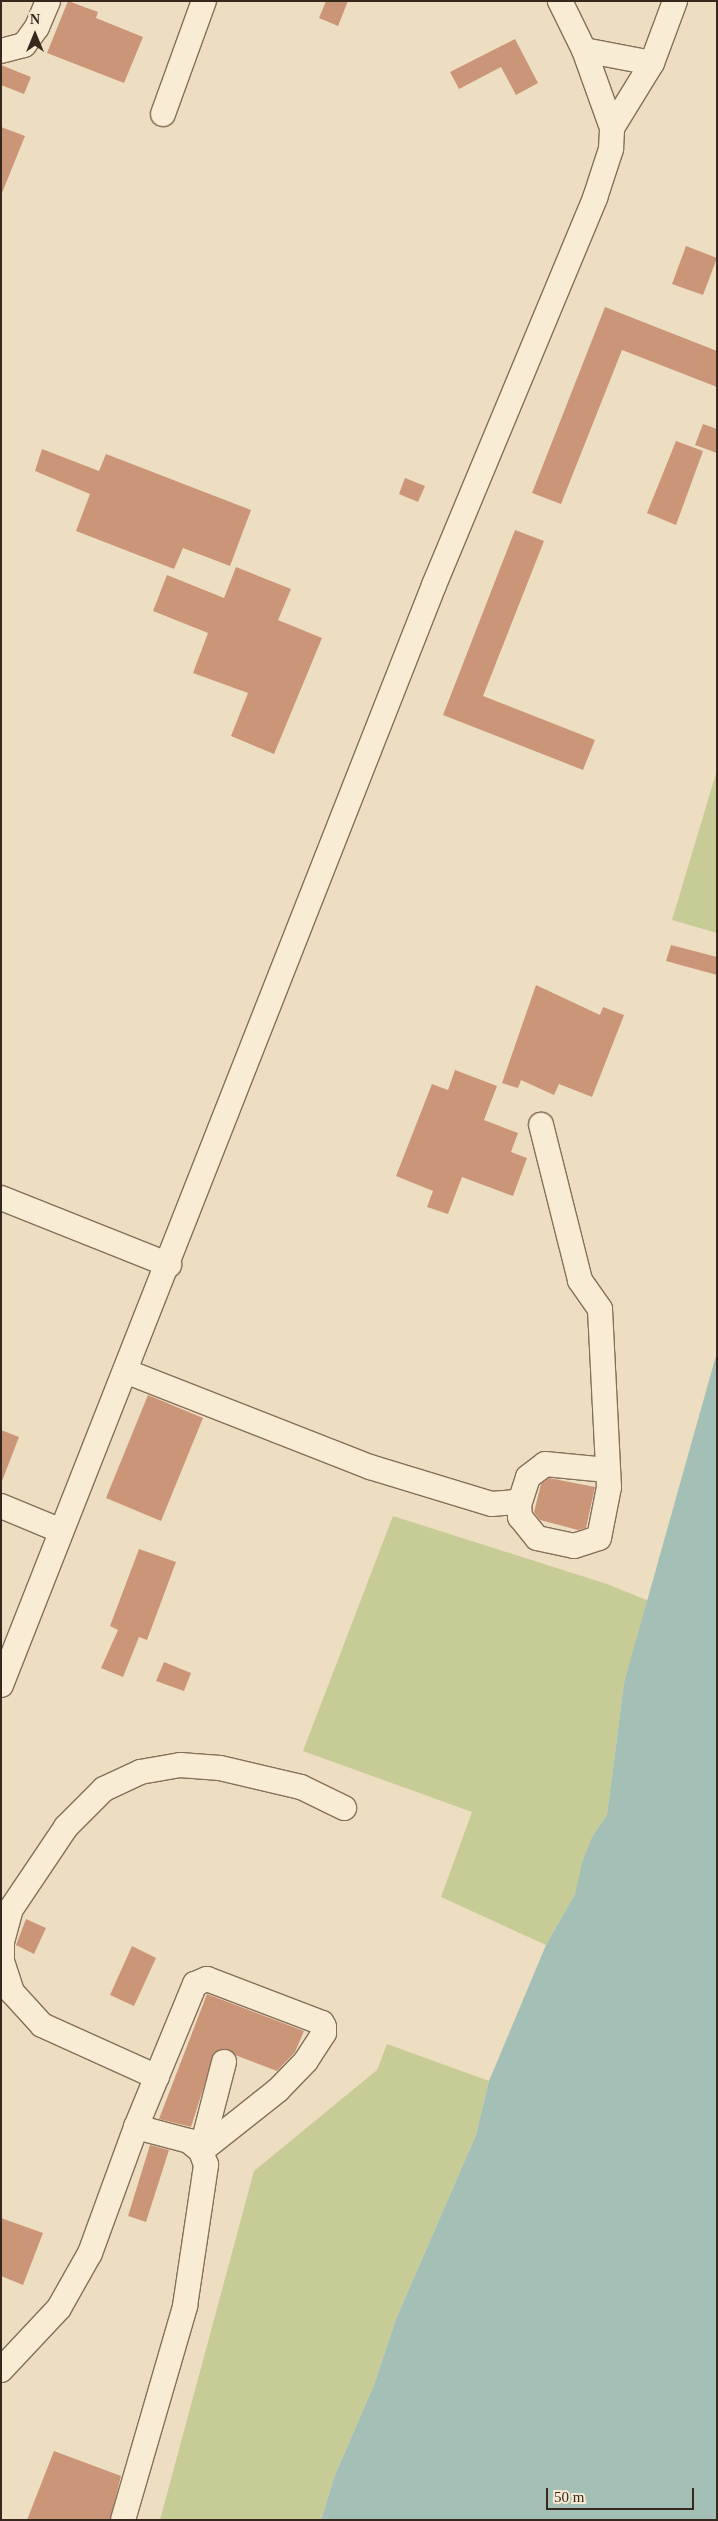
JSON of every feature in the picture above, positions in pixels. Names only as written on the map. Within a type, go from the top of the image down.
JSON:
[{"type":"street","points":[[1,50],[24,45],[37,27],[48,1]]},
{"type":"street","points":[[163,114],[204,1]]},
{"type":"street","points":[[4,1670],[169,1265],[434,585],[595,198],[611,149],[612,128],[584,50],[560,1]]},
{"type":"street","points":[[612,128],[652,62],[675,1]]},
{"type":"street","points":[[584,50],[652,62]]},
{"type":"street","points":[[541,1125],[580,1280],[600,1309],[609,1487],[599,1538],[574,1546],[537,1538],[520,1517],[519,1505],[528,1477],[546,1464],[607,1470]]},
{"type":"street","points":[[1,1198],[169,1265]]},
{"type":"street","points":[[125,1372],[370,1468],[492,1504],[514,1502],[519,1505]]},
{"type":"street","points":[[1,1506],[60,1530]]},
{"type":"street","points":[[157,2077],[42,2026],[12,1992],[2,1962],[2,1942],[11,1909],[66,1827],[104,1789],[140,1772],[180,1765],[220,1768],[301,1787],[344,1808]]},
{"type":"street","points":[[1,2370],[59,2308],[90,2253],[136,2127],[195,1984],[207,1979],[322,2022],[324,2033],[306,2061],[278,2090],[201,2151]]},
{"type":"street","points":[[201,2151],[224,2062]]},
{"type":"street","points":[[123,2520],[185,2306],[206,2164],[201,2151],[189,2141],[136,2127]]},
{"type":"green space","points":[[717,770],[717,933],[672,920]]},
{"type":"green space","points":[[393,1516],[607,1584],[649,1601],[624,1683],[607,1815],[592,1837],[575,1894],[546,1945],[441,1897],[472,1812],[303,1751]]},
{"type":"green space","points":[[387,2044],[489,2081],[476,2135],[396,2319],[374,2385],[335,2475],[321,2520],[160,2520],[254,2171],[377,2070]]},
{"type":"water","points":[[717,1352],[717,2520],[321,2520],[335,2475],[374,2385],[396,2319],[476,2135],[489,2081],[546,1945],[575,1894],[582,1863],[592,1837],[607,1815],[624,1683]]},
{"type":"building","points":[[68,1],[98,12],[96,18],[143,37],[124,83],[47,53]]},
{"type":"building","points":[[326,1],[348,1],[338,26],[319,18]]},
{"type":"building","points":[[515,39],[538,83],[516,95],[501,67],[459,89],[450,72]]},
{"type":"building","points":[[1,65],[31,77],[24,94],[1,85]]},
{"type":"building","points":[[1,127],[25,136],[2,193],[1,193]]},
{"type":"building","points":[[686,246],[717,258],[703,295],[672,284]]},
{"type":"building","points":[[605,307],[717,351],[717,387],[622,350],[561,504],[532,493]]},
{"type":"building","points":[[703,424],[717,429],[717,453],[695,445]]},
{"type":"building","points":[[676,441],[703,451],[676,525],[647,513]]},
{"type":"building","points":[[42,449],[99,471],[106,454],[251,510],[230,566],[183,548],[174,569],[76,531],[90,494],[35,471]]},
{"type":"building","points":[[405,478],[425,486],[418,502],[399,494]]},
{"type":"building","points":[[515,530],[544,541],[483,696],[595,740],[583,770],[443,715]]},
{"type":"building","points":[[236,567],[291,589],[278,620],[322,638],[274,754],[231,736],[248,693],[193,673],[208,633],[153,611],[167,575],[224,598]]},
{"type":"building","points":[[671,945],[717,957],[717,975],[666,961]]},
{"type":"building","points":[[536,985],[600,1015],[603,1007],[624,1015],[592,1097],[559,1084],[554,1095],[521,1080],[518,1088],[502,1083]]},
{"type":"building","points":[[455,1070],[497,1086],[484,1120],[518,1133],[511,1152],[527,1158],[513,1196],[462,1177],[448,1214],[427,1207],[433,1191],[396,1176],[432,1084],[448,1090]]},
{"type":"building","points":[[148,1395],[203,1418],[161,1521],[106,1498]]},
{"type":"building","points":[[1,1430],[19,1437],[2,1481],[1,1480]]},
{"type":"building","points":[[549,1478],[595,1487],[586,1528],[578,1530],[540,1520],[534,1512],[541,1484]]},
{"type":"building","points":[[139,1549],[176,1562],[147,1640],[139,1637],[123,1677],[101,1668],[118,1630],[110,1626]]},
{"type":"building","points":[[164,1662],[191,1673],[184,1691],[156,1681]]},
{"type":"building","points":[[26,1919],[46,1928],[34,1954],[16,1945]]},
{"type":"building","points":[[132,1946],[156,1958],[134,2006],[110,1995]]},
{"type":"building","points":[[207,1994],[304,2031],[295,2052],[277,2071],[235,2055],[228,2049],[215,2052],[191,2127],[159,2119]]},
{"type":"building","points":[[150,2145],[169,2150],[146,2222],[128,2216]]},
{"type":"building","points":[[1,2218],[43,2233],[23,2285],[1,2276]]},
{"type":"building","points":[[54,2451],[121,2476],[110,2520],[27,2520]]}]
